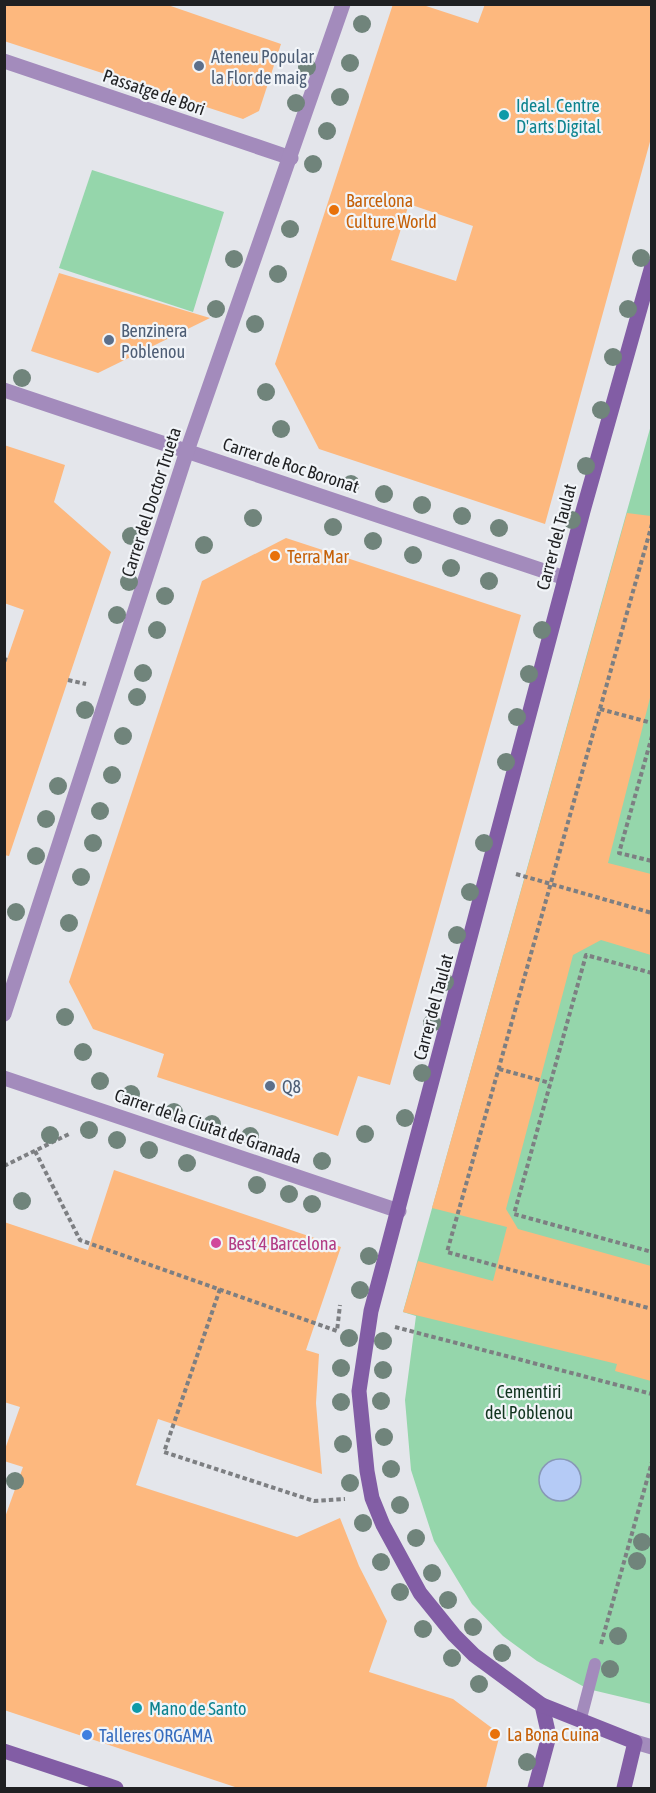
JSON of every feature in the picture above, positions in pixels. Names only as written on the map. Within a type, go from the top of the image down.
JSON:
[{"type":"street","name":"Carrer del Doctor Trueta","points":[[4,1014],[187,452],[343,4]]},
{"type":"street","name":"Passatge de Bori","points":[[4,61],[291,158]]},
{"type":"street","name":"Carrer del Taulat","points":[[635,1742],[581,1718],[542,1705],[474,1655],[437,1616],[394,1548],[372,1498],[362,1444],[359,1391],[360,1367],[370,1311],[399,1211],[565,578],[651,266]]},
{"type":"street","name":"Carrer de Roc Boronat","points":[[4,390],[565,578]]},
{"type":"street","name":"Carrer de la Ciutat de Granada","points":[[4,1078],[399,1211]]},
{"type":"street","points":[[535,1788],[549,1736],[542,1705]]},
{"type":"street","points":[[624,1788],[635,1742],[651,1747]]},
{"type":"street","points":[[4,1751],[116,1788]]},
{"type":"lane","points":[[581,1718],[596,1664]]},
{"type":"path","points":[[651,524],[447,1252],[651,1309]]},
{"type":"path","points":[[68,680],[86,684]]},
{"type":"path","points":[[600,709],[651,723]]},
{"type":"path","points":[[651,736],[619,853],[651,861]]},
{"type":"path","points":[[516,874],[651,913]]},
{"type":"path","points":[[651,973],[586,955],[514,1214],[651,1252]]},
{"type":"path","points":[[498,1069],[550,1083]]},
{"type":"path","points":[[4,1166],[71,1133]]},
{"type":"path","points":[[35,1151],[80,1240],[337,1332],[340,1305]]},
{"type":"path","points":[[220,1289],[164,1452],[314,1501],[345,1499]]},
{"type":"path","points":[[394,1327],[651,1394]]},
{"type":"path","points":[[596,1664],[651,1462]]},
{"type":"green space","points":[[92,170],[224,212],[193,312],[59,268]]},
{"type":"green space","name":"Cementiri del Poblenou","points":[[651,425],[651,1704],[588,1689],[537,1661],[503,1636],[472,1604],[434,1541],[411,1470],[405,1400],[416,1316],[403,1312]]},
{"type":"water","points":[[560,1459],[568,1460],[575,1465],[580,1472],[580,1488],[575,1495],[568,1500],[560,1501],[552,1500],[545,1495],[540,1488],[539,1480],[540,1472],[545,1465],[552,1460]]},
{"type":"building","points":[[4,4],[165,4],[281,44],[259,111],[243,119],[4,41]]},
{"type":"building","points":[[393,4],[420,4],[478,23],[485,4],[651,4],[651,138],[545,524],[319,449],[275,364]],"holes":[[[409,204],[473,226],[456,281],[391,260]]]},
{"type":"building","points":[[59,273],[210,318],[98,373],[31,351]]},
{"type":"building","points":[[4,445],[65,465],[54,502],[111,552],[9,856],[4,855],[4,668],[24,610],[4,603]]},
{"type":"building","points":[[627,513],[651,516],[651,694],[608,863],[651,874],[651,955],[601,940],[573,955],[506,1209],[518,1229],[651,1266],[651,1381],[615,1371],[617,1364],[403,1312],[418,1261],[493,1281],[507,1227],[432,1208]]},
{"type":"building","points":[[286,538],[521,615],[390,1085],[358,1076],[338,1136],[157,1077],[164,1054],[93,1029],[69,982],[202,581]]},
{"type":"building","points":[[114,1170],[341,1247],[306,1350],[319,1354],[316,1403],[322,1474],[158,1419],[136,1485],[297,1537],[340,1518],[359,1566],[387,1621],[369,1672],[453,1699],[500,1734],[486,1788],[238,1788],[4,1710],[4,1520],[23,1467],[4,1461],[4,1452],[20,1407],[4,1402],[4,1222],[88,1250]]},
{"type":"place","name":"Ateneu Popular la Flor de maig","points":[[199,66]]},
{"type":"place","name":"Ideal. Centre D'arts Digital","points":[[504,115]]},
{"type":"place","name":"Barcelona Culture World","points":[[334,210]]},
{"type":"place","name":"Benzinera Poblenou","points":[[109,340]]},
{"type":"place","name":"Terra Mar","points":[[275,556]]},
{"type":"place","name":"Q8","points":[[270,1086]]},
{"type":"place","name":"Best 4 Barcelona","points":[[216,1243]]},
{"type":"place","name":"Mano de Santo","points":[[137,1708]]},
{"type":"place","name":"La Bona Cuina","points":[[495,1734]]},
{"type":"place","name":"Talleres ORGAMA","points":[[87,1735]]}]
